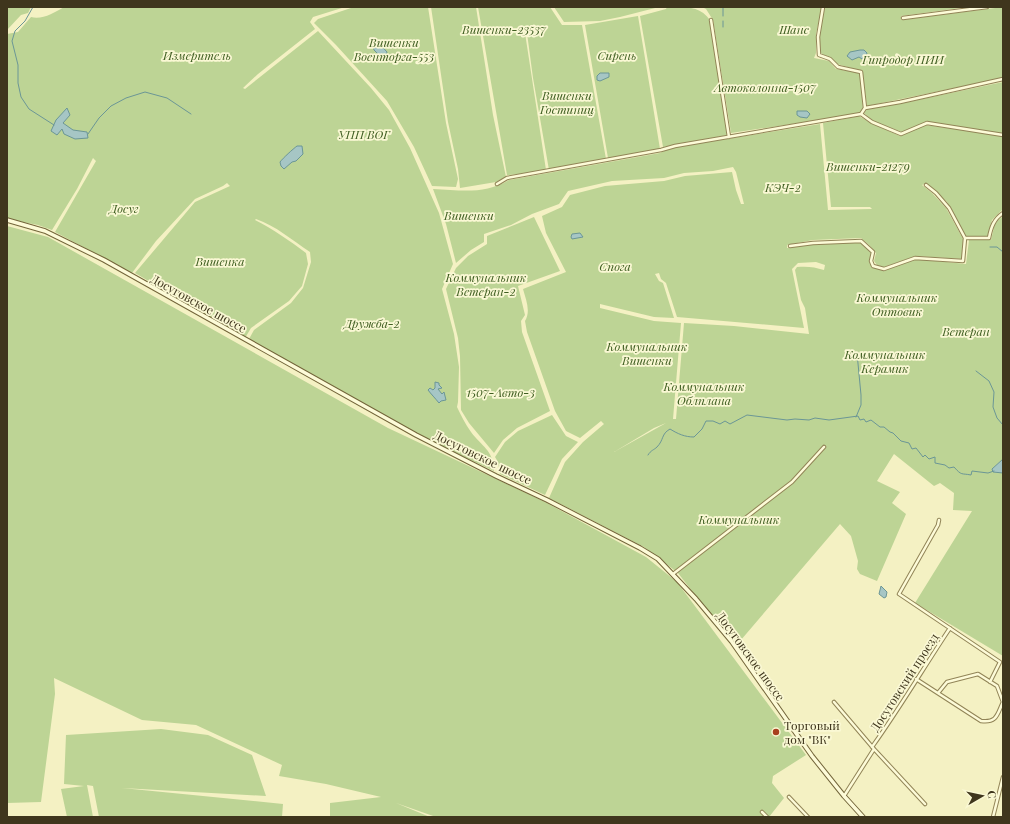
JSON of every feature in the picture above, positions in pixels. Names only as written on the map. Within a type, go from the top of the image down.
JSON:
[{"type":"main road","name":"Досуговское шоссе","points":[[7,220],[45,231],[104,260],[416,435],[551,502],[640,548],[658,559],[696,599],[732,642],[793,730],[844,796],[863,817]]},
{"type":"street","points":[[823,7],[818,37],[819,55],[830,59],[838,67],[861,72],[865,108],[861,114]]},
{"type":"street","points":[[903,18],[987,7]]},
{"type":"street","points":[[711,20],[729,137]]},
{"type":"street","points":[[865,108],[1003,80]]},
{"type":"street","points":[[497,184],[507,178],[661,150],[675,146],[861,114],[872,122],[901,134],[927,123],[1003,135]]},
{"type":"street","points":[[790,246],[813,243],[861,241],[873,252],[873,266],[884,268],[915,258],[963,261],[964,238],[949,208],[936,193],[926,185]]},
{"type":"street","points":[[964,238],[989,238],[994,223],[998,216],[1003,213]]},
{"type":"street","points":[[673,574],[792,482],[824,447]]},
{"type":"street","points":[[939,520],[938,525],[899,594],[1000,662],[990,682]]},
{"type":"street","name":"Досуговский проезд","points":[[844,796],[916,679],[950,628]]},
{"type":"street","points":[[916,679],[981,721],[989,722],[994,720],[1003,702],[997,686],[978,674],[946,682],[938,693]]},
{"type":"street","points":[[834,702],[873,748],[925,804]]},
{"type":"street","points":[[993,817],[1003,777]]},
{"type":"street","points":[[789,797],[808,817]]},
{"type":"street","points":[[762,812],[767,817]]},
{"type":"green space","points":[[7,7],[31,7],[28,13],[21,15],[7,30]]},
{"type":"green space","points":[[64,7],[345,7],[313,17],[310,22],[315,29],[258,74],[243,88],[245,89],[318,31],[371,88],[389,110],[410,148],[439,213],[453,264],[442,289],[454,334],[459,367],[457,407],[469,429],[492,458],[494,471],[399,426],[249,339],[254,330],[291,303],[303,288],[311,262],[310,252],[270,225],[256,219],[255,220],[281,235],[306,253],[308,264],[302,286],[289,301],[251,328],[245,338],[135,273],[195,202],[230,186],[227,183],[195,199],[156,241],[132,273],[55,232],[96,161],[93,158],[77,189],[52,230],[38,225],[7,219],[7,34],[18,32],[31,17],[44,17]]},
{"type":"green space","name":"Вишенки Военторга-553","points":[[354,7],[428,7],[446,123],[458,179],[456,187],[432,186],[414,147],[387,101],[314,23],[318,19]]},
{"type":"green space","name":"Вишенки","points":[[431,7],[476,7],[493,115],[506,177],[496,182],[460,188],[458,169],[448,122]]},
{"type":"green space","points":[[478,7],[550,7],[562,25],[582,25],[606,159],[549,170],[533,78],[527,33],[525,33],[546,170],[507,175]]},
{"type":"green space","points":[[554,7],[659,7],[600,21],[564,22]]},
{"type":"green space","points":[[667,7],[685,7],[696,9],[706,15],[710,20],[728,135],[663,147],[640,16],[666,9]]},
{"type":"green space","name":"Автоколонна-1507","points":[[702,7],[822,7],[816,34],[816,53],[814,58],[829,61],[836,69],[860,73],[863,108],[859,114],[731,133],[713,20],[706,9]]},
{"type":"green space","name":"Гипродор НИИ","points":[[825,7],[968,7],[901,16],[901,20],[1003,7],[1003,78],[867,106],[862,71],[837,64],[832,59],[821,53],[819,33]]},
{"type":"green space","name":"Сирень","points":[[638,16],[660,149],[608,158],[585,25]]},
{"type":"green space","points":[[1003,82],[1003,134],[926,122],[902,132],[873,121],[864,113],[868,108],[908,102]]},
{"type":"green space","points":[[859,116],[900,136],[926,125],[1003,136],[1003,209],[992,220],[988,236],[966,237],[947,202],[926,183],[922,185],[946,208],[956,226],[963,239],[962,259],[916,256],[884,267],[877,265],[874,261],[876,253],[861,238],[813,240],[787,245],[787,248],[817,243],[861,241],[872,254],[872,267],[884,270],[917,259],[966,264],[969,240],[991,240],[995,223],[1003,216],[1003,459],[992,469],[994,472],[1003,473],[1003,656],[915,603],[972,511],[953,510],[954,493],[940,483],[934,486],[894,454],[877,481],[900,492],[892,503],[906,514],[877,581],[860,574],[857,569],[858,561],[851,536],[840,524],[735,647],[678,573],[644,547],[549,498],[565,462],[583,442],[604,424],[601,421],[580,438],[566,431],[555,411],[527,332],[525,321],[528,309],[523,289],[566,272],[546,233],[542,216],[562,207],[570,195],[605,186],[664,181],[685,176],[732,172],[741,204],[744,204],[736,172],[733,167],[713,171],[684,173],[664,178],[612,181],[568,191],[559,204],[532,214],[511,225],[484,234],[484,242],[471,250],[456,263],[446,224],[433,189],[462,191],[481,190],[500,185],[509,180],[660,153],[670,148],[820,124],[828,210],[872,209],[870,207],[831,207],[823,123]],"holes":[[[816,262],[825,265],[824,270],[814,267],[797,267],[795,270],[801,300],[805,308],[809,334],[734,326],[684,323],[676,419],[673,419],[681,323],[654,321],[600,308],[600,304],[654,317],[674,318],[663,283],[659,281],[655,274],[659,273],[661,279],[666,283],[677,317],[804,328],[792,269],[798,263]],[[666,423],[614,452],[654,428]]]},
{"type":"green space","points":[[534,217],[560,271],[518,286],[525,315],[521,321],[522,332],[550,411],[517,428],[503,440],[494,453],[469,423],[461,410],[460,356],[458,338],[446,289],[456,268],[468,256],[487,244],[487,236]]},
{"type":"green space","points":[[7,226],[48,237],[388,428],[545,502],[646,557],[677,582],[806,755],[773,776],[772,783],[784,798],[769,817],[436,817],[396,803],[430,817],[330,817],[330,803],[381,797],[326,784],[279,776],[282,765],[196,725],[142,720],[54,678],[55,694],[41,802],[7,803]]},
{"type":"green space","points":[[552,415],[566,436],[578,442],[562,459],[545,495],[500,474],[498,462],[495,457],[505,442],[518,431]]},
{"type":"green space","points":[[161,729],[208,735],[252,755],[266,796],[122,788],[283,804],[282,817],[99,817],[93,786],[87,785],[93,817],[67,817],[61,789],[84,786],[64,784],[66,735]]},
{"type":"water","points":[[376,42],[378,42],[387,52],[386,56],[379,55],[374,50],[373,46]]},
{"type":"water","points":[[864,50],[867,53],[862,59],[859,57],[852,60],[847,56],[850,52]]},
{"type":"water","points":[[600,73],[609,73],[609,77],[600,81],[597,80],[597,76]]},
{"type":"water","points":[[67,108],[70,115],[63,123],[73,130],[87,132],[88,138],[75,139],[64,134],[62,129],[57,135],[51,131],[56,120]]},
{"type":"water","points":[[797,111],[807,111],[810,114],[807,118],[800,117],[797,115]]},
{"type":"water","points":[[297,146],[302,146],[303,154],[284,169],[280,162]]},
{"type":"water","points":[[580,233],[583,237],[572,239],[572,234]]},
{"type":"water","points":[[435,382],[439,383],[442,388],[438,389],[442,394],[444,392],[446,400],[439,403],[428,390],[430,388],[433,390],[435,388]]},
{"type":"water","points":[[1003,459],[1003,473],[993,472],[992,469]]},
{"type":"water","points":[[881,586],[887,592],[886,597],[884,598],[879,594]]},
{"type":"waterway","points":[[33,7],[25,21],[15,31],[12,41],[18,65],[18,83],[21,97],[29,109],[54,125]]},
{"type":"waterway","points":[[723,7],[723,16]]},
{"type":"waterway","points":[[723,21],[723,27]]},
{"type":"waterway","points":[[88,134],[99,118],[111,106],[126,98],[145,92],[167,98],[191,114]]},
{"type":"waterway","points":[[990,247],[997,247],[1003,252]]},
{"type":"waterway","points":[[856,417],[861,405],[857,353]]},
{"type":"waterway","points":[[976,371],[989,381],[994,392],[993,407],[997,418],[1003,425]]},
{"type":"waterway","points":[[648,455],[656,448],[665,433],[670,429],[682,435],[694,437],[702,429],[706,421],[713,421],[720,424],[725,421],[730,424],[747,415],[787,420],[809,420],[815,418],[829,420],[858,416],[860,420],[864,419],[866,422],[871,420],[880,427],[884,427],[901,441],[909,443],[912,449],[916,448],[923,457],[925,455],[929,459],[935,457],[935,463],[945,465],[949,468],[954,467],[963,474],[971,475],[972,471],[988,473],[994,471]]},
{"type":"place","name":"Торговый дом \"ВК\"","points":[[776,732]]},
{"type":"park label","name":"Вишенки-23537","points":[[504,29]]},
{"type":"park label","name":"Шанс","points":[[794,29]]},
{"type":"park label","name":"Измеритель","points":[[197,55]]},
{"type":"park label","name":"Вишенки Гостиниц","points":[[567,102]]},
{"type":"park label","name":"УПП ВОГ","points":[[364,134]]},
{"type":"park label","name":"Вишенки-21279","points":[[868,166]]},
{"type":"park label","name":"КЭЧ-2","points":[[783,187]]},
{"type":"park label","name":"Досуг","points":[[124,208]]},
{"type":"park label","name":"Вишенка","points":[[220,261]]},
{"type":"park label","name":"Спога","points":[[615,266]]},
{"type":"park label","name":"Коммунальник Ветеран-2","points":[[486,284]]},
{"type":"park label","name":"Коммунальник Оптовик","points":[[897,304]]},
{"type":"park label","name":"Дружба-2","points":[[372,323]]},
{"type":"park label","name":"Ветеран","points":[[966,331]]},
{"type":"park label","name":"Коммунальник Вишенки","points":[[647,353]]},
{"type":"park label","name":"Коммунальник Керамик","points":[[885,361]]},
{"type":"park label","name":"1507-Авто-3","points":[[501,392]]},
{"type":"park label","name":"Коммунальник Облплана","points":[[704,393]]},
{"type":"park label","name":"Коммунальник","points":[[739,519]]}]
